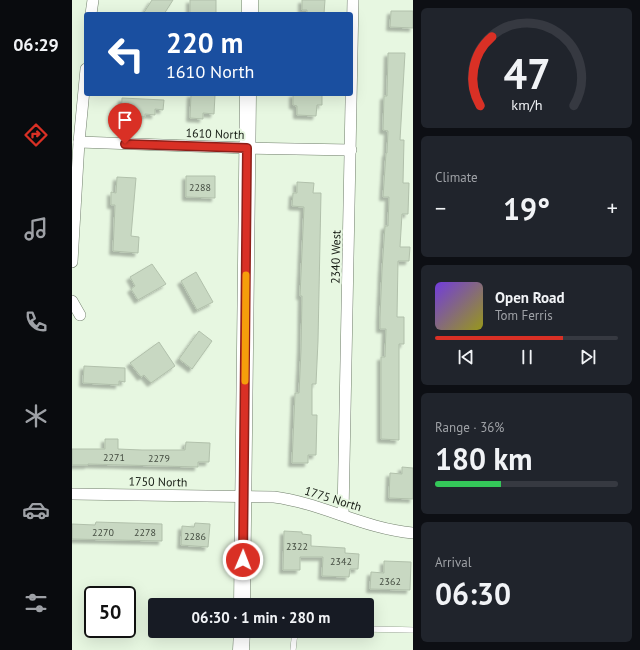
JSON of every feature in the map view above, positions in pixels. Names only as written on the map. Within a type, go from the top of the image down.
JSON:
[{"type":"main road","points":[[250,0],[250,12]]},
{"type":"main road","points":[[242,598],[248,96]]},
{"type":"main road","points":[[241,650],[242,638]]},
{"type":"street","points":[[91,12],[93,0]]},
{"type":"street","name":"2340 West","points":[[353,0],[353,12]]},
{"type":"street","points":[[72,262],[79,142],[84,90]]},
{"type":"street","name":"2340 West","points":[[343,515],[352,96]]},
{"type":"street","name":"1610 North","points":[[79,142],[351,150]]},
{"type":"street","points":[[72,301],[80,315]]},
{"type":"street","name":"1750 North","points":[[72,494],[243,496]]},
{"type":"street","name":"1775 North","points":[[243,496],[290,499],[380,528],[413,533]]},
{"type":"lane","points":[[374,629],[413,630]]},
{"type":"lane","points":[[293,650],[294,638]]},
{"type":"building","points":[[152,0],[173,0],[165,12],[144,12]]},
{"type":"building","points":[[190,0],[216,0],[216,12],[190,12]]},
{"type":"building","points":[[302,0],[325,0],[324,12],[307,12],[307,10],[302,10]]},
{"type":"building","points":[[391,11],[413,11],[413,28],[390,27]]},
{"type":"building","points":[[388,53],[405,53],[400,140],[404,140],[403,183],[409,183],[408,214],[402,214],[400,247],[410,247],[409,261],[398,261],[397,317],[404,317],[404,344],[399,344],[399,440],[381,439],[381,357],[385,357],[386,329],[380,329],[380,317],[385,226],[388,226],[389,197],[383,197],[388,131],[383,130],[384,96],[387,96]]},
{"type":"building","points":[[191,96],[215,96],[214,114],[203,113],[203,119],[190,118]]},
{"type":"building","points":[[293,96],[322,96],[322,105],[317,105],[316,116],[297,115],[297,106],[293,105]]},
{"type":"building","points":[[122,98],[164,100],[163,110],[155,109],[155,115],[145,114],[145,117],[121,116]]},
{"type":"building","points":[[186,176],[215,176],[215,198],[186,197]]},
{"type":"building","points":[[117,177],[136,178],[131,236],[139,237],[138,253],[113,251],[115,205],[111,205],[111,192],[116,193]]},
{"type":"building","points":[[297,182],[314,183],[313,193],[321,193],[316,384],[312,384],[312,415],[317,415],[316,455],[308,455],[308,463],[292,463],[295,393],[299,393],[302,296],[300,296],[304,207],[292,206],[293,193],[297,193]]},
{"type":"building","points":[[152,264],[166,284],[138,300],[131,289],[135,286],[130,277]]},
{"type":"building","points":[[196,272],[213,302],[197,310],[181,281]]},
{"type":"building","points":[[199,331],[212,341],[192,369],[179,359]]},
{"type":"building","points":[[159,342],[175,366],[151,383],[144,375],[141,377],[130,363]]},
{"type":"building","points":[[84,366],[125,368],[125,382],[119,381],[119,385],[83,383]]},
{"type":"building","points":[[105,439],[118,439],[118,449],[142,450],[185,450],[186,442],[210,443],[209,462],[198,462],[198,467],[88,464],[72,465],[72,449],[105,449]]},
{"type":"building","points":[[402,467],[413,468],[413,499],[389,498],[390,473],[402,474]]},
{"type":"building","points":[[96,522],[162,524],[162,541],[72,539],[72,524],[95,525]]},
{"type":"building","points":[[195,523],[210,524],[208,547],[181,545],[182,526],[194,527]]},
{"type":"building","points":[[284,531],[302,532],[302,534],[311,535],[311,546],[345,548],[345,553],[359,554],[358,569],[350,569],[349,577],[322,576],[323,557],[300,557],[300,570],[283,570]]},
{"type":"building","points":[[384,561],[411,562],[410,590],[370,589],[371,572],[384,573]]},
{"type":"slow traffic","points":[[245,381],[246,275]]},
{"type":"route","points":[[125,144],[247,148],[243,560]]}]
